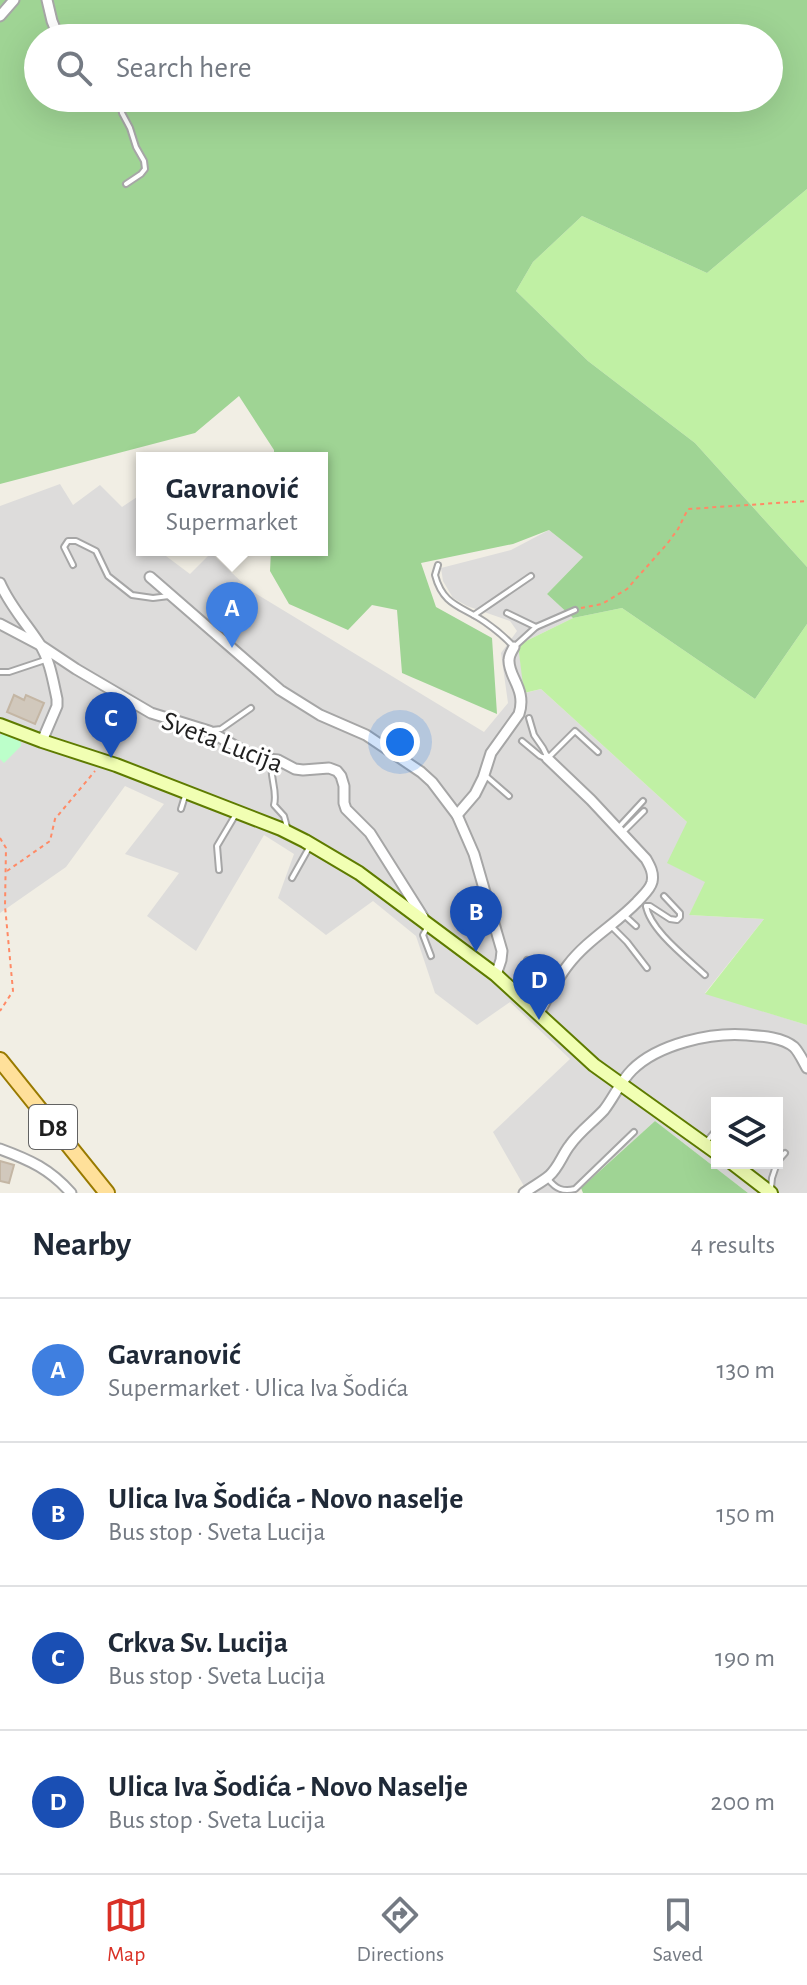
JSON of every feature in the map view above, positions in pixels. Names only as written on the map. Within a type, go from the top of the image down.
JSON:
[{"type":"main road","name":"D8","points":[[0,1060],[107,1193]]},
{"type":"street","points":[[0,16],[14,0]]},
{"type":"street","points":[[47,0],[53,24]]},
{"type":"street","points":[[150,577],[280,690],[320,715],[366,735],[432,782],[457,815],[474,854],[502,951],[496,975]]},
{"type":"street","name":"Sveta Lucija","points":[[0,583],[12,607],[47,659],[57,706],[42,741]]},
{"type":"street","name":"Sveta Lucija","points":[[0,624],[151,713],[220,735],[256,758],[278,760],[295,769],[329,768],[337,771],[344,786],[346,809],[370,833],[428,926]]},
{"type":"street","points":[[457,815],[475,794],[491,753],[519,714],[519,685],[509,663],[514,647]]},
{"type":"street","name":"Sveta Lucija","points":[[0,725],[116,765],[288,832],[311,844],[359,873],[496,975],[594,1065],[711,1148]]},
{"type":"street","points":[[539,1013],[567,966],[583,949],[642,903],[652,884],[651,867],[646,859],[547,758]]},
{"type":"street","points":[[524,1193],[548,1178],[569,1146],[605,1109],[619,1084],[635,1067],[658,1052],[713,1035],[749,1035],[785,1042],[795,1048],[807,1068]]},
{"type":"street","points":[[0,1149],[39,1165],[61,1181],[71,1193]]},
{"type":"street","points":[[740,1169],[771,1193]]},
{"type":"lane","points":[[122,112],[145,169],[126,184]]},
{"type":"lane","points":[[73,565],[64,547],[68,541],[76,541],[96,551],[108,576],[132,595],[153,598],[171,596]]},
{"type":"lane","points":[[438,565],[435,575],[453,605],[482,620],[514,647],[536,627],[575,610]]},
{"type":"lane","points":[[474,616],[531,576]]},
{"type":"lane","points":[[507,613],[536,627]]},
{"type":"lane","points":[[0,672],[14,671],[47,659]]},
{"type":"lane","points":[[209,731],[221,729],[251,708]]},
{"type":"lane","points":[[529,718],[534,735],[547,758]]},
{"type":"lane","points":[[547,758],[575,731],[598,752]]},
{"type":"lane","points":[[522,741],[547,758]]},
{"type":"lane","points":[[272,759],[270,771],[274,805],[284,816],[288,832]]},
{"type":"lane","points":[[484,774],[509,796]]},
{"type":"lane","points":[[181,809],[186,792]]},
{"type":"lane","points":[[620,831],[643,801]]},
{"type":"lane","points":[[620,831],[644,811]]},
{"type":"lane","points":[[219,870],[217,846],[237,812]]},
{"type":"lane","points":[[292,878],[311,844]]},
{"type":"lane","points":[[642,903],[677,920],[680,913],[664,896]]},
{"type":"lane","points":[[642,903],[674,947],[705,975]]},
{"type":"lane","points":[[624,915],[636,926]]},
{"type":"lane","points":[[428,926],[423,935],[431,956]]},
{"type":"lane","points":[[611,926],[647,968]]},
{"type":"lane","points":[[527,960],[554,988]]},
{"type":"lane","points":[[548,1178],[558,1189],[575,1189],[634,1132]]},
{"type":"lane","points":[[705,1144],[711,1136]]},
{"type":"lane","points":[[771,1193],[775,1169]]},
{"type":"path","points":[[575,610],[602,604],[627,589],[667,544],[688,509],[807,501]]},
{"type":"path","points":[[6,872],[50,841],[55,819],[91,776]]},
{"type":"path","points":[[0,838],[6,848],[5,906],[13,991],[0,1011]]},
{"type":"shaded area","points":[[60,484],[73,505],[100,485],[122,507],[136,498],[136,556],[166,556],[190,574],[208,556],[214,556],[250,590],[484,732],[508,703],[501,653],[517,631],[510,621],[453,598],[443,581],[441,568],[511,550],[549,530],[583,557],[547,594],[573,618],[518,645],[525,693],[541,689],[687,822],[706,882],[689,915],[764,919],[705,993],[807,1025],[807,1193],[748,1193],[717,1169],[783,1169],[783,1097],[711,1097],[711,1164],[655,1121],[575,1193],[528,1193],[493,1132],[570,1059],[510,1002],[477,1025],[435,993],[416,936],[373,901],[326,935],[278,898],[294,854],[264,835],[196,951],[147,916],[179,873],[125,854],[164,804],[125,786],[66,867],[0,913],[0,506]]},
{"type":"green space","points":[[0,0],[807,0],[807,189],[707,273],[582,216],[533,262],[516,291],[588,361],[695,443],[807,567],[807,624],[755,699],[622,608],[573,618],[547,594],[583,557],[549,530],[513,544],[421,563],[436,607],[492,638],[497,714],[402,673],[397,610],[372,605],[348,630],[289,604],[270,571],[271,556],[328,556],[328,452],[274,452],[239,396],[195,433],[0,484]]},
{"type":"green space","points":[[807,189],[807,567],[695,443],[588,361],[516,291],[533,262],[582,216],[707,273]]},
{"type":"green space","points":[[622,608],[755,699],[807,624],[807,1025],[705,994],[764,919],[689,915],[705,882],[667,863],[687,822],[541,689],[524,693],[518,645],[573,618]]},
{"type":"green space","points":[[3,733],[21,742],[21,746],[4,763],[0,759],[0,736]]},
{"type":"green space","points":[[655,1121],[711,1164],[711,1169],[717,1169],[748,1193],[583,1193],[581,1188]]},
{"type":"building","points":[[14,695],[24,700],[26,695],[44,703],[35,724],[7,712]]},
{"type":"building","points":[[0,1161],[14,1165],[9,1183],[0,1181]]},
{"type":"place","name":"Gavranović","points":[[232,648]]},
{"type":"place","name":"Crkva Sv. Lucija","points":[[111,758]]},
{"type":"place","name":"Ulica Iva Šodića - Novo naselje","points":[[476,952]]},
{"type":"place","name":"Ulica Iva Šodića - Novo Naselje","points":[[539,1020]]}]
